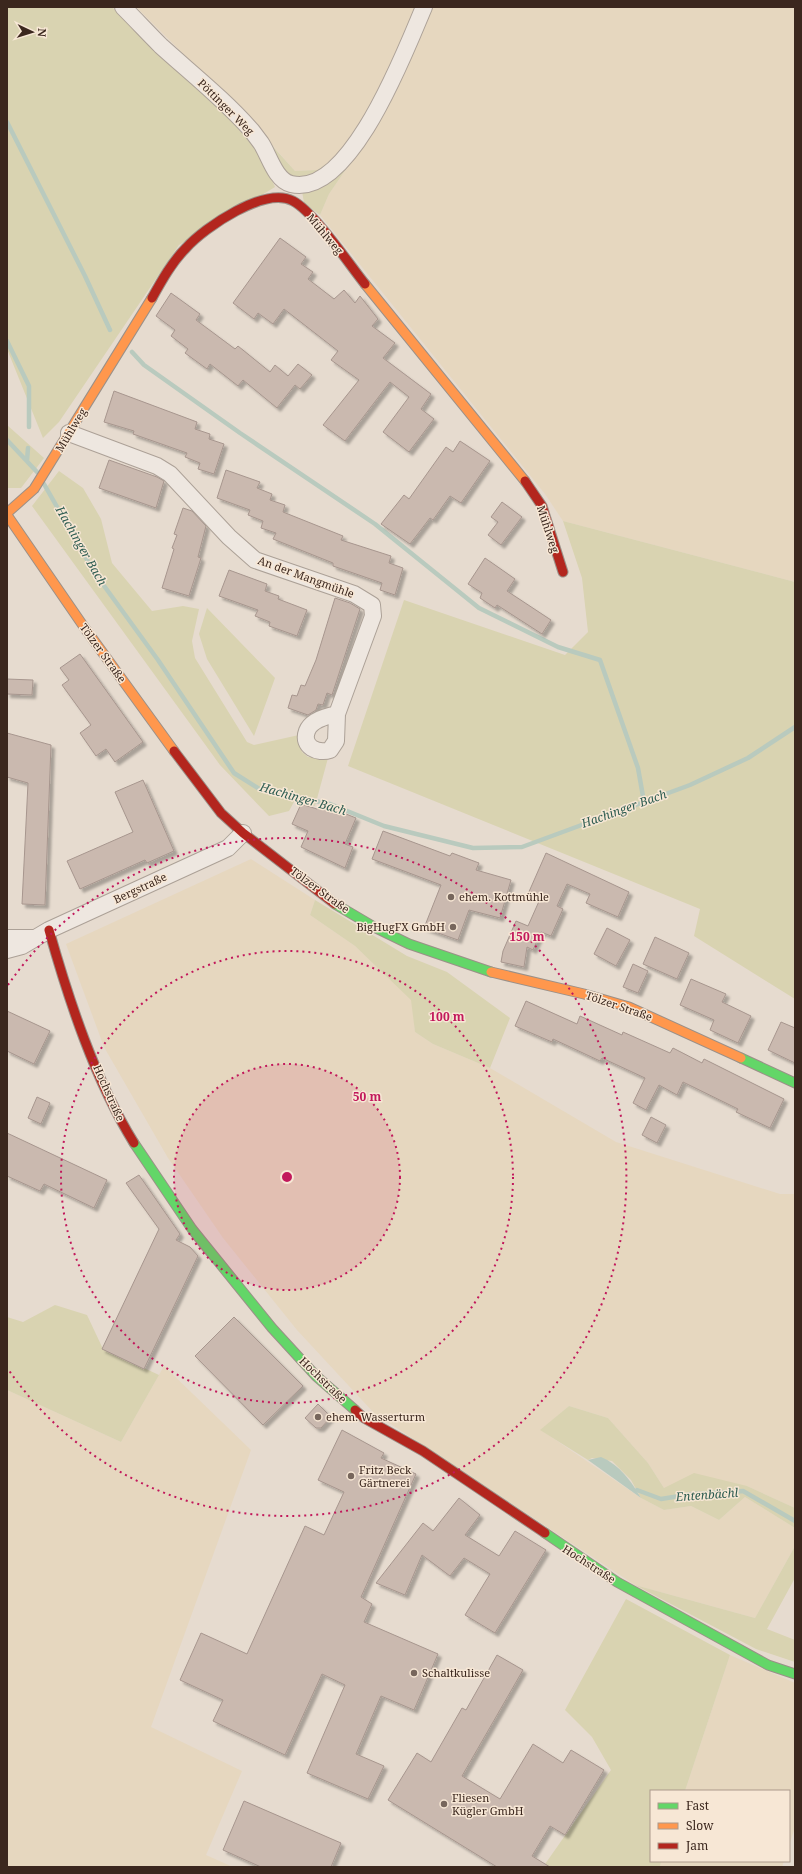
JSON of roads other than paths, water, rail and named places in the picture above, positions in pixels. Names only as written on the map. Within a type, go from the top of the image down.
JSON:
[{"type":"street","name":"Pöttinger Weg","points":[[123,7],[246,125],[261,143],[280,176],[290,184],[301,184],[322,178],[338,166],[354,148],[381,102],[424,7]]},
{"type":"street","name":"Mühlweg","points":[[7,514],[34,489],[167,274],[194,240],[215,224],[262,201],[275,198],[286,198],[297,204],[309,214],[530,487],[542,506],[555,552],[563,572]]},
{"type":"street","name":"An der Mangmühle","points":[[69,433],[157,466],[170,474],[229,537],[254,560],[354,594],[372,605],[373,616],[337,714]]},
{"type":"street","name":"Tölzer Straße","points":[[7,514],[79,620],[200,787],[221,813],[243,833],[332,902],[374,927],[409,944],[500,975],[584,994],[629,1007],[795,1083]]},
{"type":"street","name":"Bergstraße","points":[[7,950],[22,946],[33,938],[49,930],[228,848],[243,833]]},
{"type":"street","name":"Hochstraße","points":[[49,930],[67,994],[116,1114],[150,1168],[192,1229],[272,1328],[316,1376],[364,1418],[423,1451],[617,1582],[768,1665],[795,1674]]},
{"type":"street","name":"Bergstraße","points":[[7,938],[33,938]]},
{"type":"waterway","points":[[7,122],[85,276],[110,330]]},
{"type":"waterway","points":[[7,341],[29,386],[29,427]]},
{"type":"waterway","points":[[132,352],[144,365],[240,433],[375,524],[479,608],[558,647],[600,660],[638,768],[644,802]]},
{"type":"waterway","name":"Hachinger Bach","points":[[7,440],[37,472]]},
{"type":"waterway","points":[[27,461],[28,448]]},
{"type":"waterway","name":"Hachinger Bach","points":[[44,484],[94,572],[158,660],[234,773],[261,790],[330,804],[384,826],[473,848],[522,847],[690,785],[748,758],[795,727]]},
{"type":"waterway","name":"Entenbächl","points":[[637,1490],[661,1499],[692,1494],[743,1491],[795,1521]]},
{"type":"place","name":"ehem. Kottmühle","points":[[451,897]]},
{"type":"place","name":"BigHugFX GmbH","points":[[453,927]]},
{"type":"place","name":"ehem. Wasserturm","points":[[318,1417]]},
{"type":"place","name":"Fritz Beck Gärtnerei","points":[[351,1476]]},
{"type":"place","name":"Schaltkulisse","points":[[414,1673]]},
{"type":"place","name":"Fliesen Kügler GmbH","points":[[444,1804]]}]
